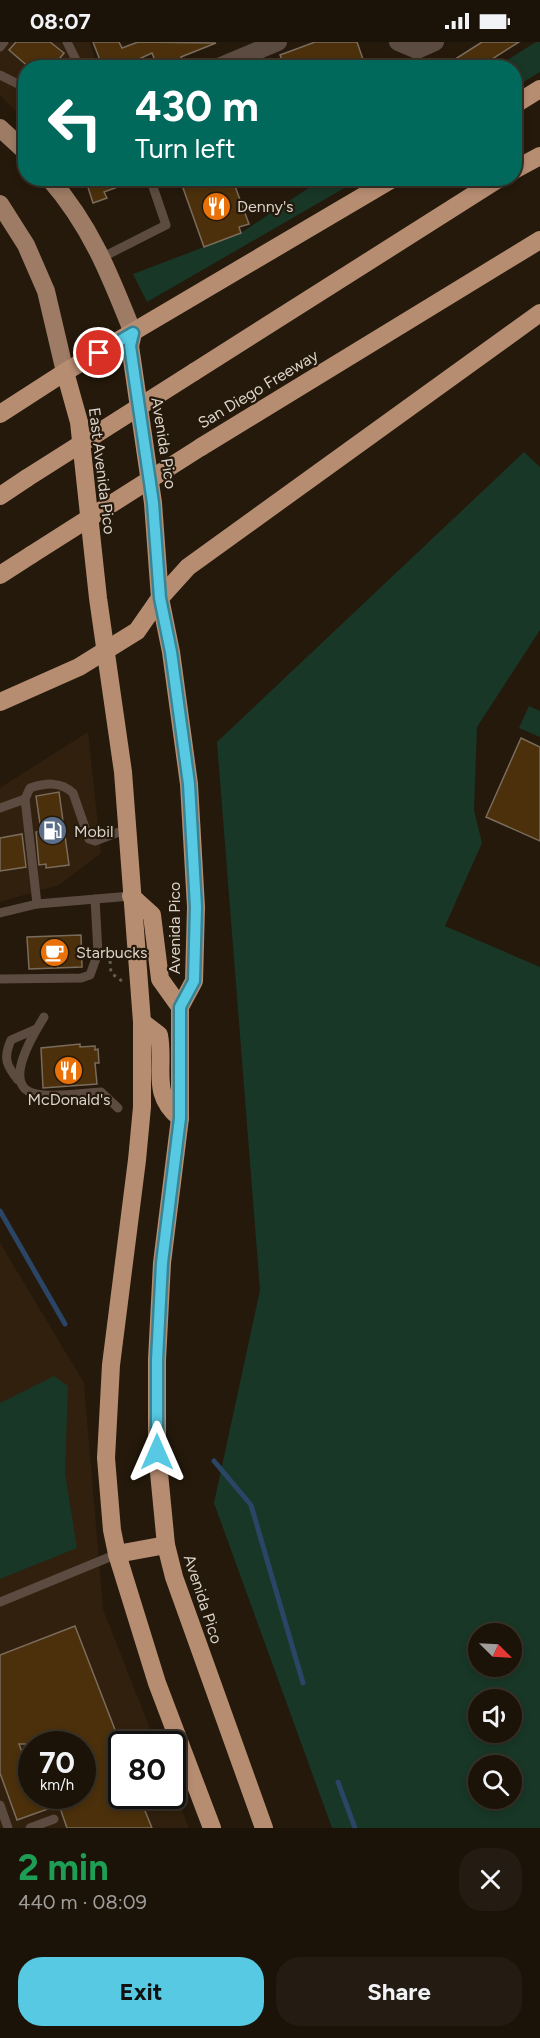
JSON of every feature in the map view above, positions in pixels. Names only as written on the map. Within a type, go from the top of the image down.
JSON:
[{"type":"highway","points":[[522,100],[540,89]]},
{"type":"highway","points":[[522,166],[540,156]]},
{"type":"highway","points":[[0,414],[65,372],[381,186]]},
{"type":"highway","points":[[0,496],[487,186]]},
{"type":"highway","name":"San Diego Freeway","points":[[0,575],[201,447],[540,240]]},
{"type":"highway","points":[[0,702],[79,667],[137,631],[160,598],[188,567],[540,313]]},
{"type":"highway","name":"Avenida Pico","points":[[133,333],[130,346],[153,503],[160,598],[171,652],[189,784],[196,907],[194,981],[180,1007],[180,1118],[162,1263],[157,1360],[157,1452],[166,1545],[174,1577],[264,1828]]},
{"type":"highway","name":"East Avenida Pico","points":[[65,372],[79,422],[97,586],[107,650]]},
{"type":"highway","points":[[107,650],[123,772],[142,1022],[140,1128],[111,1365],[106,1458],[117,1554],[157,1683],[212,1828]]},
{"type":"highway","points":[[131,896],[152,915],[160,979],[180,1007]]},
{"type":"highway","points":[[142,1022],[159,1035],[161,1048],[159,1085],[169,1109],[180,1118]]},
{"type":"highway","points":[[117,1554],[166,1545]]},
{"type":"main road","points":[[0,128],[18,143]]},
{"type":"main road","name":"Avenida Pico","points":[[56,186],[103,257],[133,333]]},
{"type":"main road","name":"East Avenida Pico","points":[[0,204],[26,245],[46,291],[65,372]]},
{"type":"street","points":[[235,60],[278,42]]},
{"type":"street","points":[[398,42],[417,50],[435,42]]},
{"type":"lane","points":[[0,47],[4,42]]},
{"type":"lane","points":[[67,42],[76,60]]},
{"type":"lane","points":[[0,75],[18,84]]},
{"type":"lane","points":[[103,257],[166,225],[153,186]]},
{"type":"lane","points":[[37,904],[25,799],[30,788],[45,784],[60,785],[73,793],[89,839],[94,841],[127,829]]},
{"type":"lane","points":[[0,808],[25,799]]},
{"type":"lane","points":[[0,912],[37,904],[131,896]]},
{"type":"lane","points":[[0,979],[81,978],[90,975],[98,953],[95,899]]},
{"type":"lane","points":[[21,1084],[18,1073],[19,1065],[44,1017]]},
{"type":"lane","points":[[36,1029],[11,1040],[5,1055],[6,1066],[21,1084],[34,1094],[101,1092],[118,1108]]},
{"type":"lane","points":[[0,1602],[117,1554]]},
{"type":"lane","points":[[0,1805],[8,1828]]},
{"type":"lane","points":[[30,1828],[54,1819]]},
{"type":"path","points":[[98,953],[105,953],[109,957],[111,973],[126,984]]},
{"type":"shaded area","points":[[0,42],[90,42],[96,60],[18,60],[18,114],[0,95]]},
{"type":"shaded area","points":[[88,732],[101,853],[59,885],[0,902],[0,788]]},
{"type":"shaded area","points":[[0,1243],[84,1383],[103,1609],[151,1731],[108,1731],[108,1809],[182,1809],[189,1828],[0,1828]]},
{"type":"green space","points":[[536,42],[540,42],[540,72],[522,83],[522,60],[507,60]]},
{"type":"green space","points":[[312,186],[348,186],[147,302],[133,274],[241,233]]},
{"type":"green space","points":[[524,452],[540,467],[540,630],[477,727],[474,810],[482,843],[445,926],[540,967],[540,1828],[332,1828],[214,1503],[260,1290],[217,742]]},
{"type":"green space","points":[[529,706],[540,711],[540,737],[519,728]]},
{"type":"green space","points":[[54,1376],[68,1386],[65,1473],[77,1548],[0,1579],[0,1403]]},
{"type":"building","points":[[16,42],[50,42],[64,53],[58,60],[21,60],[9,50]]},
{"type":"building","points":[[93,42],[119,42],[122,48],[138,42],[216,43],[181,57],[182,60],[155,60],[152,53],[137,60],[100,60]]},
{"type":"building","points":[[315,42],[357,42],[363,60],[282,60],[280,55]]},
{"type":"building","points":[[482,42],[519,42],[491,60],[454,60]]},
{"type":"building","points":[[88,186],[120,186],[104,192],[107,198],[93,203]]},
{"type":"building","name":"Denny's","points":[[188,186],[235,186],[249,224],[239,227],[241,233],[204,247],[183,188]]},
{"type":"building","points":[[521,738],[540,747],[540,841],[486,817]]},
{"type":"building","points":[[59,792],[69,865],[46,868],[46,864],[39,865],[36,832],[41,831],[36,796]]},
{"type":"building","points":[[22,834],[26,867],[0,871],[0,838]]},
{"type":"building","name":"Starbucks","points":[[81,935],[82,967],[29,969],[27,937]]},
{"type":"building","name":"McDonald's","points":[[80,1044],[80,1047],[95,1046],[95,1050],[98,1049],[99,1063],[95,1063],[97,1084],[43,1088],[41,1048]]},
{"type":"building","points":[[75,1626],[115,1731],[108,1731],[108,1809],[144,1809],[152,1828],[67,1828],[60,1809],[96,1809],[96,1731],[18,1731],[18,1809],[48,1809],[17,1820],[0,1773],[0,1655]]},
{"type":"waterway","points":[[0,1211],[65,1324]]},
{"type":"waterway","points":[[214,1461],[251,1505],[303,1683]]},
{"type":"waterway","points":[[338,1782],[355,1828]]},
{"type":"place","name":"Denny's","points":[[216,206]]},
{"type":"place","name":"Mobil","points":[[53,831]]},
{"type":"place","name":"Starbucks","points":[[55,952]]},
{"type":"place","name":"McDonald's","points":[[69,1071]]},
{"type":"route","points":[[99,353],[133,333],[130,346],[153,503],[160,598],[171,652],[189,784],[196,907],[194,981],[180,1007],[180,1118],[162,1263],[157,1360],[157,1452]]}]
